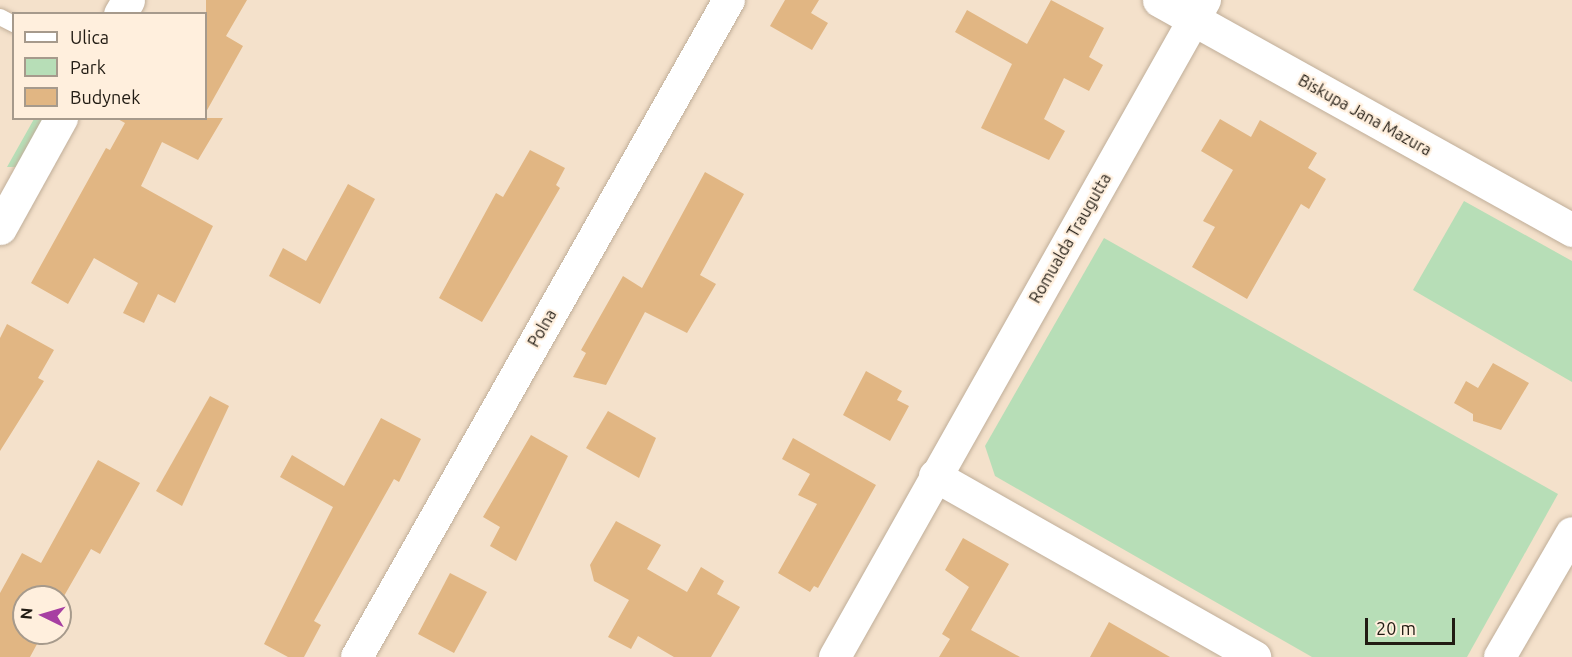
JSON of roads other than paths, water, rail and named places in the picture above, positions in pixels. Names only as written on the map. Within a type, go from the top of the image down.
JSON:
[{"type":"street","name":"Polna","points":[[357,657],[729,0]]},
{"type":"street","name":"Biskupa Jana Mazura","points":[[1159,0],[1200,10],[1572,230]]},
{"type":"street","name":"Romualda Traugutta","points":[[835,657],[935,476],[1200,10]]},
{"type":"street","points":[[0,228],[61,120]]},
{"type":"street","points":[[935,476],[1255,657]]},
{"type":"street","points":[[1500,657],[1572,533]]}]
